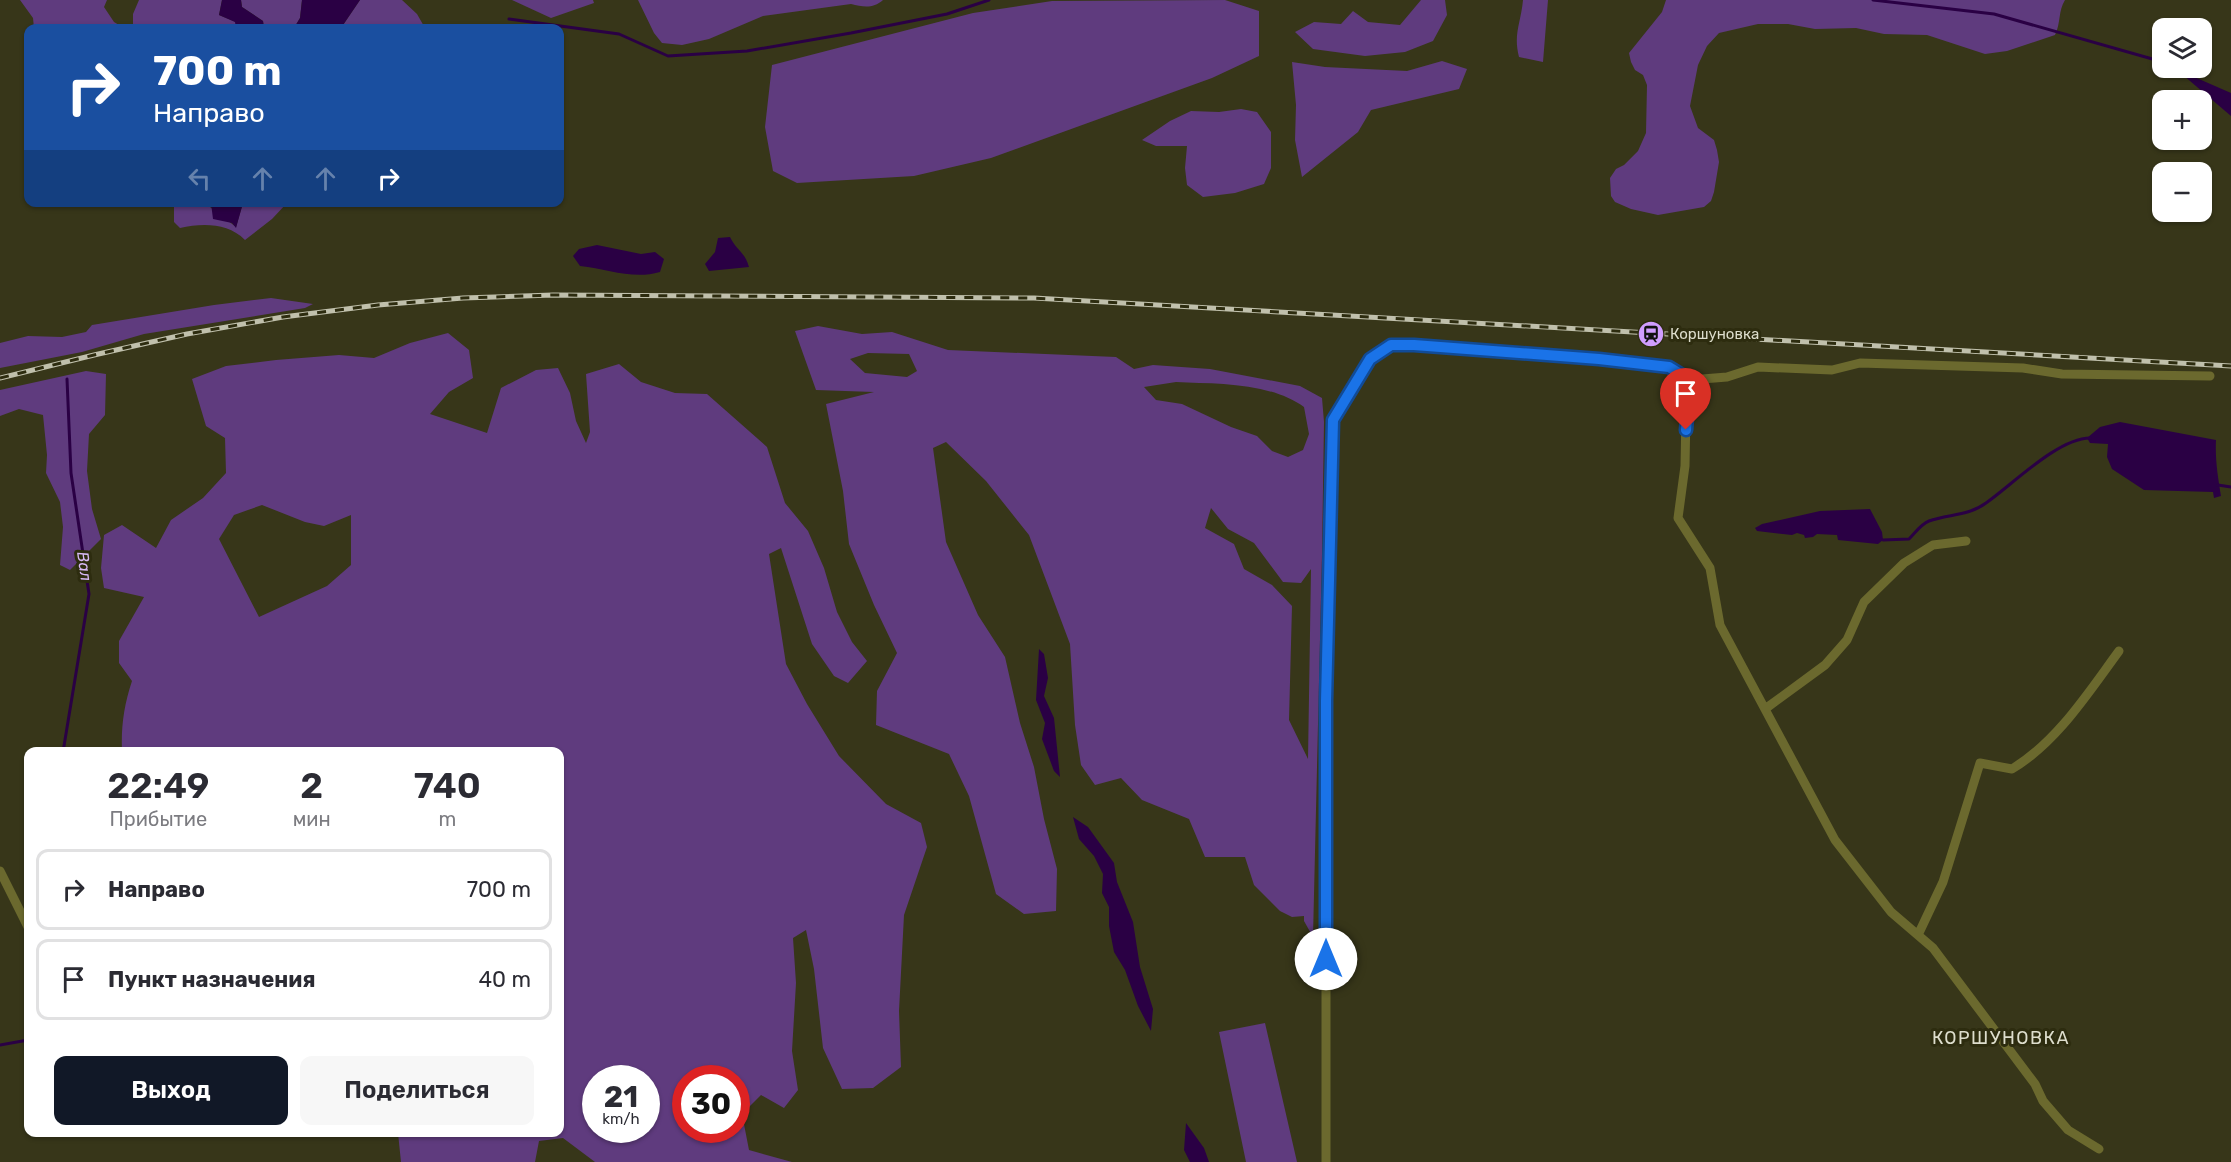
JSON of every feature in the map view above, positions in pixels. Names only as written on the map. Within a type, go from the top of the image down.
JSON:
[{"type":"street","points":[[1326,1162],[1326,701],[1333,420],[1370,359],[1391,345],[1414,345],[1669,367],[1690,380],[1728,377],[1758,367],[1832,370],[1860,363],[2023,368],[2062,374],[2210,376]]},
{"type":"street","points":[[1690,380],[1686,413],[1685,466],[1678,518],[1710,568],[1720,625],[1835,840],[1891,912],[1933,948],[2035,1084],[2043,1101],[2068,1130],[2099,1149]]},
{"type":"street","points":[[1766,709],[1825,665],[1847,640],[1864,602],[1904,563],[1934,545],[1966,541]]},
{"type":"street","points":[[1918,935],[1942,882],[1980,763],[2012,769],[2029,759],[2073,714],[2119,651]]},
{"type":"street","points":[[0,871],[24,919]]},
{"type":"shaded area","points":[[20,0],[107,0],[104,7],[117,24],[34,24],[33,18]]},
{"type":"shaded area","points":[[139,0],[222,0],[219,15],[236,24],[133,24],[133,14]]},
{"type":"shaded area","points":[[222,0],[241,0],[242,7],[263,21],[263,24],[235,24],[219,15]]},
{"type":"shaded area","points":[[241,0],[302,0],[300,18],[296,24],[263,24],[263,21],[242,7]]},
{"type":"shaded area","points":[[302,0],[360,0],[344,24],[296,24],[300,18]]},
{"type":"shaded area","points":[[360,0],[402,0],[417,14],[423,24],[401,24],[344,24]]},
{"type":"shaded area","points":[[512,0],[593,0],[594,3],[551,18]]},
{"type":"shaded area","points":[[638,0],[883,0],[872,6],[851,4],[763,16],[709,39],[682,45],[662,43],[654,33]]},
{"type":"shaded area","points":[[1225,0],[1259,11],[1259,56],[1212,78],[991,158],[914,176],[797,183],[773,171],[765,127],[772,65],[973,13],[1052,1]]},
{"type":"shaded area","points":[[1421,0],[1445,0],[1447,15],[1433,41],[1405,52],[1365,56],[1313,49],[1295,32],[1314,22],[1341,24],[1353,11],[1368,22],[1400,25]]},
{"type":"shaded area","points":[[1523,0],[1548,0],[1543,62],[1519,57],[1517,35]]},
{"type":"shaded area","points":[[1666,0],[2065,0],[2055,35],[2007,51],[1985,54],[1927,35],[1884,34],[1856,28],[1815,29],[1788,24],[1758,24],[1719,33],[1707,46],[1698,65],[1690,106],[1698,128],[1714,140],[1717,150],[1719,162],[1711,201],[1704,207],[1658,215],[1631,209],[1615,202],[1611,196],[1610,178],[1616,169],[1624,165],[1638,151],[1646,133],[1647,85],[1643,75],[1635,70],[1629,53],[1662,12]]},
{"type":"shaded area","points":[[1442,61],[1467,69],[1459,89],[1371,110],[1358,132],[1302,177],[1295,140],[1296,105],[1292,62],[1325,67],[1407,71]]},
{"type":"shaded area","points":[[2187,78],[2197,78],[2231,93],[2231,116],[2212,100],[2212,90],[2201,90]]},
{"type":"shaded area","points":[[1241,109],[1257,112],[1271,132],[1271,168],[1264,184],[1235,193],[1203,197],[1187,185],[1185,168],[1187,146],[1156,146],[1142,140],[1170,121],[1191,111],[1219,112]]},
{"type":"shaded area","points":[[174,207],[210,207],[236,227],[242,207],[283,207],[245,240],[223,227],[197,225],[180,228],[174,222]]},
{"type":"shaded area","points":[[212,207],[242,207],[236,228],[232,223],[213,219]]},
{"type":"shaded area","points":[[730,237],[749,267],[709,271],[705,264],[715,252],[718,238]]},
{"type":"shaded area","points":[[597,245],[641,254],[655,252],[664,259],[660,272],[640,275],[580,266],[573,256],[579,249]]},
{"type":"shaded area","points":[[271,298],[313,304],[305,308],[144,334],[82,352],[0,368],[0,343],[28,336],[62,337],[86,332],[92,325]]},
{"type":"shaded area","points":[[818,326],[862,334],[892,332],[948,350],[1116,357],[1134,369],[1153,365],[1210,369],[1300,386],[1322,398],[1324,422],[1322,555],[1313,937],[1304,921],[1304,916],[1292,917],[1280,911],[1254,885],[1245,857],[1205,857],[1189,819],[1142,800],[1121,778],[1095,785],[1081,765],[1075,725],[1070,644],[1029,535],[986,481],[946,442],[933,448],[946,542],[978,615],[1005,657],[1020,723],[1034,767],[1057,869],[1056,911],[1024,914],[996,894],[969,796],[949,754],[876,725],[877,691],[897,653],[849,544],[843,491],[826,404],[874,392],[816,390],[795,331]],"holes":[[[868,353],[909,354],[917,371],[907,377],[865,373],[850,359]],[[1176,382],[1208,383],[1242,386],[1275,393],[1304,407],[1309,434],[1303,450],[1288,457],[1272,451],[1257,436],[1231,427],[1182,404],[1156,400],[1144,387]],[[1211,508],[1228,529],[1254,543],[1283,582],[1301,583],[1311,569],[1308,759],[1289,720],[1292,606],[1272,585],[1244,569],[1234,544],[1205,528]]]},
{"type":"shaded area","points":[[448,333],[469,350],[473,378],[449,392],[430,414],[487,433],[501,388],[536,370],[558,368],[570,393],[576,421],[586,443],[590,432],[586,374],[619,364],[641,382],[675,393],[707,394],[767,447],[785,503],[808,531],[824,568],[837,612],[852,642],[867,661],[848,683],[834,676],[812,644],[781,548],[769,554],[786,664],[839,756],[886,804],[921,823],[927,847],[904,915],[899,1011],[901,1067],[873,1088],[842,1089],[823,1048],[814,969],[806,930],[793,938],[796,983],[792,1051],[798,1090],[784,1108],[761,1095],[750,1106],[750,1065],[672,1065],[672,1143],[748,1143],[749,1150],[792,1162],[595,1162],[563,1138],[539,1141],[535,1162],[401,1162],[398,1137],[564,1137],[564,747],[122,747],[124,716],[132,681],[119,663],[119,641],[144,597],[104,588],[101,568],[104,535],[122,525],[156,548],[171,520],[203,498],[226,473],[225,438],[206,426],[192,379],[226,366],[339,355],[374,358],[410,343]],"holes":[[[262,505],[305,522],[324,526],[351,515],[351,565],[327,586],[259,617],[219,539],[234,515]]]},
{"type":"shaded area","points":[[86,371],[106,374],[105,415],[89,434],[87,471],[92,509],[101,539],[70,570],[60,565],[63,527],[60,502],[46,473],[47,455],[43,415],[19,409],[0,416],[0,390]]},
{"type":"shaded area","points":[[2120,422],[2216,440],[2216,461],[2221,496],[2214,498],[2213,492],[2144,490],[2112,469],[2107,457],[2108,444],[2090,443],[2087,438],[2100,427]]},
{"type":"shaded area","points":[[1870,509],[1882,532],[1883,540],[1878,544],[1838,540],[1837,535],[1817,534],[1805,538],[1804,535],[1797,533],[1792,535],[1757,531],[1755,528],[1762,524],[1820,511]]},
{"type":"shaded area","points":[[1039,649],[1044,654],[1048,678],[1044,696],[1054,718],[1060,777],[1054,771],[1042,739],[1045,723],[1036,700]]},
{"type":"shaded area","points":[[1073,817],[1088,827],[1114,863],[1117,882],[1133,922],[1140,967],[1153,1009],[1151,1031],[1138,1006],[1125,970],[1114,952],[1109,926],[1109,907],[1102,893],[1103,874],[1094,856],[1079,839]]},
{"type":"shaded area","points":[[1265,1023],[1297,1162],[1246,1162],[1219,1032]]},
{"type":"shaded area","points":[[1186,1123],[1204,1148],[1209,1162],[1190,1162],[1184,1150]]},
{"type":"waterway","points":[[564,26],[619,34],[668,56],[747,51],[851,33],[947,14],[989,0]]},
{"type":"waterway","points":[[1873,0],[1994,14],[2152,59]]},
{"type":"waterway","points":[[509,19],[546,24]]},
{"type":"waterway","name":"Вал","points":[[64,747],[89,594],[71,473],[67,379]]},
{"type":"waterway","points":[[1883,540],[1909,539],[1929,521],[1966,513],[1979,507],[2050,454],[2077,440],[2090,438]]},
{"type":"waterway","points":[[2218,485],[2231,487]]},
{"type":"waterway","name":"Вал","points":[[0,1045],[24,1041]]},
{"type":"railway","points":[[0,378],[187,334],[283,317],[378,305],[463,298],[553,295],[1034,298],[2231,366]]},
{"type":"place","name":"Коршуновка","points":[[1651,334]]},
{"type":"district","name":"КОРШУНОВКА","points":[[2001,1038]]},
{"type":"route","points":[[1326,959],[1326,701],[1333,420],[1370,359],[1391,345],[1414,345],[1599,359],[1669,367],[1690,380],[1686,430]]}]
